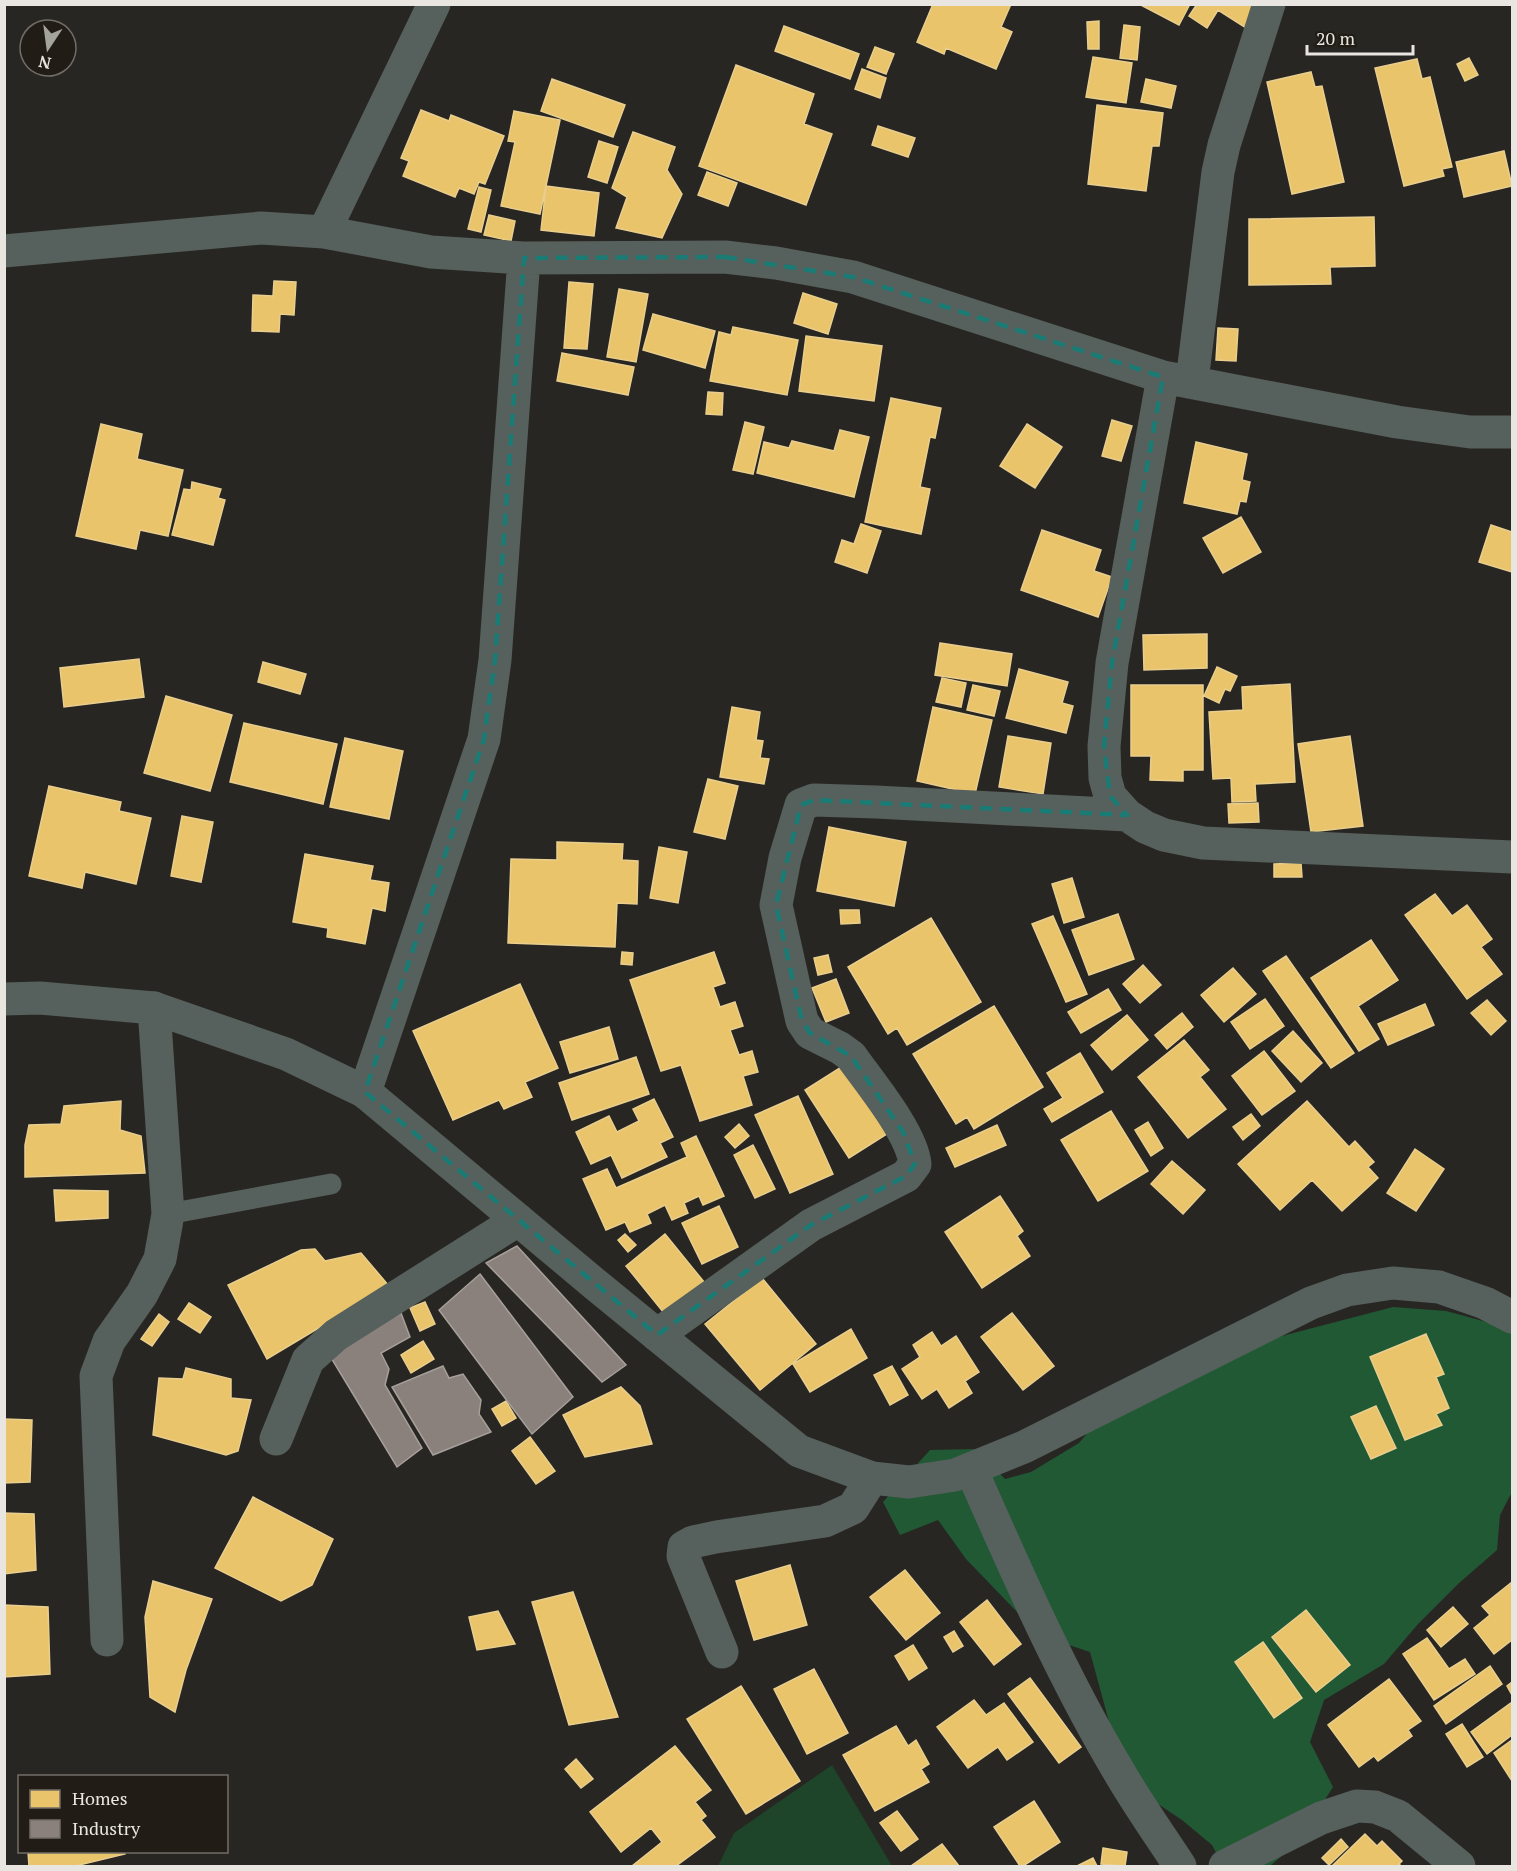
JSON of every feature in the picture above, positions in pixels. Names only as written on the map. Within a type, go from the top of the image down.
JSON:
[{"type":"street","points":[[324,232],[434,4]]},
{"type":"street","points":[[1269,4],[1224,145],[1178,379],[1112,663],[1104,746],[1106,778],[1110,796],[1127,815],[1145,827],[1164,836],[1203,843],[1512,857]]},
{"type":"street","points":[[4,251],[261,228],[324,232],[430,252],[524,258],[724,257],[853,277],[1178,379],[1397,422],[1470,432],[1512,432]]},
{"type":"street","points":[[365,1092],[484,739],[495,660],[524,258]]},
{"type":"street","points":[[657,1335],[811,1225],[906,1176],[915,1164],[914,1155],[903,1132],[851,1056],[810,1033],[802,1021],[776,905],[785,858],[801,805],[814,800],[1127,815]]},
{"type":"street","points":[[4,999],[40,998],[154,1008],[286,1054],[365,1092],[799,1451],[872,1479],[909,1482],[956,1475],[972,1469],[1024,1447],[1311,1303],[1347,1290],[1393,1283],[1439,1287],[1485,1303],[1512,1317]]},
{"type":"street","points":[[107,1640],[96,1376],[109,1341],[142,1294],[160,1259],[168,1214],[154,1008]]},
{"type":"street","points":[[276,1439],[308,1360],[336,1335],[518,1220]]},
{"type":"street","points":[[972,1469],[1021,1582],[1076,1695],[1118,1770],[1180,1866]]},
{"type":"street","points":[[722,1652],[683,1557],[684,1547],[693,1542],[825,1521],[853,1508],[872,1479]]},
{"type":"street","points":[[1225,1866],[1321,1818],[1357,1806],[1375,1807],[1398,1816],[1459,1866]]},
{"type":"lane","points":[[168,1214],[331,1184]]},
{"type":"highlighted area","points":[[725,257],[817,270],[853,277],[1163,377],[1112,663],[1104,746],[1110,796],[1127,815],[814,800],[801,805],[795,822],[776,905],[802,1021],[810,1033],[851,1056],[903,1132],[915,1164],[906,1176],[811,1225],[657,1335],[365,1092],[484,739],[495,660],[524,258]]},
{"type":"green space","points":[[1393,1307],[1446,1311],[1494,1324],[1512,1323],[1512,1492],[1500,1515],[1497,1550],[1458,1584],[1418,1624],[1384,1664],[1324,1700],[1310,1742],[1333,1787],[1297,1843],[1270,1866],[1223,1866],[1212,1845],[1182,1820],[1146,1796],[1111,1729],[1090,1652],[1048,1638],[1018,1613],[966,1559],[938,1520],[900,1535],[883,1502],[930,1450],[977,1449],[1005,1479],[1031,1472],[1079,1443],[1127,1386],[1282,1336]]},
{"type":"green space","points":[[832,1765],[892,1866],[718,1866],[734,1833]]},
{"type":"building: Homes","points":[[933,4],[1011,4],[1001,27],[1012,32],[996,69],[946,48],[944,54],[917,42]]},
{"type":"building: Homes","points":[[1139,4],[1190,4],[1179,25]]},
{"type":"building: Homes","points":[[1197,4],[1259,4],[1246,28],[1218,10],[1207,28],[1189,16]]},
{"type":"building: Homes","points":[[1099,21],[1099,49],[1088,49],[1087,22]]},
{"type":"building: Homes","points":[[1124,25],[1140,27],[1137,60],[1120,58]]},
{"type":"building: Homes","points":[[784,26],[859,54],[850,79],[775,51]]},
{"type":"building: Homes","points":[[875,47],[894,54],[886,74],[867,67]]},
{"type":"building: Homes","points":[[1093,57],[1132,63],[1126,103],[1086,97]]},
{"type":"building: Homes","points":[[1469,58],[1478,75],[1465,81],[1457,64]]},
{"type":"building: Homes","points":[[1417,59],[1422,79],[1430,77],[1452,167],[1442,169],[1444,176],[1404,186],[1375,68]]},
{"type":"building: Homes","points":[[736,65],[814,94],[804,124],[832,134],[806,205],[699,166]]},
{"type":"building: Homes","points":[[862,69],[886,78],[880,98],[855,89]]},
{"type":"building: Homes","points":[[1311,72],[1315,87],[1322,86],[1344,182],[1292,194],[1267,82]]},
{"type":"building: Homes","points":[[552,79],[625,105],[613,137],[541,111]]},
{"type":"building: Homes","points":[[1146,79],[1176,86],[1171,108],[1141,102]]},
{"type":"building: Homes","points":[[1097,105],[1163,113],[1159,146],[1152,146],[1146,191],[1088,184]]},
{"type":"building: Homes","points":[[421,110],[449,121],[451,115],[504,136],[485,184],[479,182],[474,194],[459,188],[455,197],[403,176],[409,161],[401,158]]},
{"type":"building: Homes","points":[[514,111],[560,120],[540,214],[501,206],[515,142],[508,141]]},
{"type":"building: Homes","points":[[878,126],[915,138],[908,157],[872,145]]},
{"type":"building: Homes","points":[[633,132],[675,147],[667,170],[682,194],[662,238],[616,228],[627,197],[612,188]]},
{"type":"building: Homes","points":[[599,141],[618,147],[607,183],[588,177]]},
{"type":"building: Homes","points":[[1504,151],[1512,186],[1464,197],[1456,162]]},
{"type":"building: Homes","points":[[707,172],[737,183],[728,206],[698,195]]},
{"type":"building: Homes","points":[[546,186],[599,193],[594,236],[541,230]]},
{"type":"building: Homes","points":[[479,187],[491,190],[481,232],[468,229]]},
{"type":"building: Homes","points":[[489,215],[515,221],[511,241],[484,235]]},
{"type":"building: Homes","points":[[1374,217],[1375,266],[1330,267],[1331,284],[1249,285],[1249,219]]},
{"type":"building: Homes","points":[[274,281],[296,282],[294,315],[280,314],[279,332],[252,331],[253,295],[273,296]]},
{"type":"building: Homes","points":[[569,282],[593,284],[587,349],[564,348]]},
{"type":"building: Homes","points":[[619,289],[648,294],[636,362],[607,357]]},
{"type":"building: Homes","points":[[803,293],[837,304],[828,334],[794,323]]},
{"type":"building: Homes","points":[[653,314],[715,331],[705,368],[643,350]]},
{"type":"building: Homes","points":[[733,327],[798,340],[787,395],[710,381],[719,332],[731,335]]},
{"type":"building: Homes","points":[[1218,328],[1238,329],[1236,361],[1216,360]]},
{"type":"building: Homes","points":[[806,336],[882,346],[874,401],[799,391]]},
{"type":"building: Homes","points":[[562,353],[634,367],[628,395],[557,381]]},
{"type":"building: Homes","points":[[708,392],[723,393],[722,415],[706,414]]},
{"type":"building: Homes","points":[[891,398],[941,408],[935,438],[930,437],[920,487],[930,489],[921,534],[865,522]]},
{"type":"building: Homes","points":[[1112,420],[1132,426],[1121,461],[1102,456]]},
{"type":"building: Homes","points":[[745,422],[764,427],[753,474],[733,470]]},
{"type":"building: Homes","points":[[101,424],[142,434],[137,459],[183,470],[168,536],[140,530],[136,549],[76,536]]},
{"type":"building: Homes","points":[[1027,424],[1062,447],[1035,488],[1000,466]]},
{"type":"building: Homes","points":[[840,430],[869,437],[854,497],[757,473],[764,442],[789,448],[792,441],[834,451]]},
{"type":"building: Homes","points":[[1196,442],[1247,454],[1242,480],[1250,482],[1246,502],[1240,501],[1237,514],[1184,503]]},
{"type":"building: Homes","points":[[192,482],[221,489],[218,498],[225,500],[213,545],[172,535],[184,489],[191,490]]},
{"type":"building: Homes","points":[[1241,517],[1261,552],[1223,573],[1203,538]]},
{"type":"building: Homes","points":[[861,524],[881,531],[867,573],[835,562],[842,540],[854,544]]},
{"type":"building: Homes","points":[[1491,525],[1512,532],[1512,572],[1479,562]]},
{"type":"building: Homes","points":[[1042,530],[1101,550],[1094,571],[1112,577],[1098,617],[1021,590]]},
{"type":"building: Homes","points":[[1207,634],[1207,668],[1144,670],[1143,635]]},
{"type":"building: Homes","points":[[940,643],[1012,654],[1007,686],[935,675]]},
{"type":"building: Homes","points":[[139,659],[144,697],[64,707],[60,668]]},
{"type":"building: Homes","points":[[263,662],[306,674],[300,694],[258,682]]},
{"type":"building: Homes","points":[[1217,667],[1237,676],[1230,691],[1225,689],[1219,703],[1204,696]]},
{"type":"building: Homes","points":[[1019,669],[1068,682],[1062,703],[1073,706],[1066,733],[1006,718]]},
{"type":"building: Homes","points":[[942,678],[966,683],[961,707],[936,702]]},
{"type":"building: Homes","points":[[1290,684],[1295,782],[1255,784],[1256,801],[1232,802],[1231,778],[1213,779],[1209,712],[1243,710],[1242,687]]},
{"type":"building: Homes","points":[[973,685],[1000,691],[994,716],[967,710]]},
{"type":"building: Homes","points":[[1131,685],[1203,685],[1203,770],[1183,770],[1183,781],[1150,780],[1151,756],[1131,756]]},
{"type":"building: Homes","points":[[166,696],[232,715],[210,791],[144,773]]},
{"type":"building: Homes","points":[[732,707],[760,712],[756,740],[763,741],[760,758],[769,759],[764,784],[720,777]]},
{"type":"building: Homes","points":[[933,707],[992,720],[975,794],[917,781]]},
{"type":"building: Homes","points":[[244,723],[337,744],[323,804],[230,782]]},
{"type":"building: Homes","points":[[1008,736],[1051,743],[1043,794],[999,787]]},
{"type":"building: Homes","points":[[1350,736],[1363,826],[1311,832],[1298,744]]},
{"type":"building: Homes","points":[[345,738],[403,751],[389,819],[330,807]]},
{"type":"building: Homes","points":[[708,779],[738,786],[725,839],[694,832]]},
{"type":"building: Homes","points":[[49,786],[121,802],[119,811],[151,818],[136,884],[85,872],[82,888],[29,876]]},
{"type":"building: Homes","points":[[1258,803],[1259,822],[1229,823],[1228,804]]},
{"type":"building: Homes","points":[[182,816],[213,822],[201,882],[171,876]]},
{"type":"building: Homes","points":[[829,827],[906,842],[894,906],[817,891]]},
{"type":"building: Homes","points":[[557,842],[623,844],[622,860],[638,861],[637,904],[617,903],[615,947],[508,943],[511,859],[557,860]]},
{"type":"building: Homes","points":[[659,847],[687,852],[678,903],[650,898]]},
{"type":"building: Homes","points":[[305,854],[373,866],[370,880],[389,883],[385,911],[372,908],[365,944],[327,937],[328,928],[293,922]]},
{"type":"building: Homes","points":[[1301,863],[1302,877],[1274,877],[1274,864]]},
{"type":"building: Homes","points":[[1072,878],[1084,917],[1064,923],[1052,884]]},
{"type":"building: Homes","points":[[1435,894],[1452,916],[1467,905],[1492,939],[1481,947],[1502,974],[1467,999],[1405,915]]},
{"type":"building: Homes","points":[[840,910],[859,910],[860,923],[841,924]]},
{"type":"building: Homes","points":[[1118,914],[1134,959],[1089,975],[1072,930]]},
{"type":"building: Homes","points":[[1053,916],[1087,994],[1066,1002],[1032,924]]},
{"type":"building: Homes","points":[[931,918],[981,1002],[907,1045],[897,1028],[888,1034],[848,967]]},
{"type":"building: Homes","points":[[1371,940],[1398,980],[1358,1006],[1379,1039],[1359,1051],[1311,978]]},
{"type":"building: Homes","points":[[622,952],[633,953],[632,965],[621,964]]},
{"type":"building: Homes","points":[[714,952],[725,983],[713,987],[720,1007],[735,1002],[743,1026],[730,1030],[739,1055],[752,1051],[758,1072],[743,1076],[752,1105],[700,1121],[681,1065],[661,1071],[630,980]]},
{"type":"building: Homes","points":[[828,955],[832,972],[818,975],[814,958]]},
{"type":"building: Homes","points":[[1286,956],[1354,1053],[1331,1068],[1263,971]]},
{"type":"building: Homes","points":[[1143,965],[1161,985],[1140,1003],[1123,984]]},
{"type":"building: Homes","points":[[1233,968],[1256,994],[1224,1022],[1201,995]]},
{"type":"building: Homes","points":[[836,979],[849,1013],[826,1022],[812,988]]},
{"type":"building: Homes","points":[[520,984],[558,1068],[525,1082],[532,1097],[504,1109],[499,1100],[453,1120],[413,1031]]},
{"type":"building: Homes","points":[[1108,989],[1121,1010],[1081,1033],[1068,1012]]},
{"type":"building: Homes","points":[[1265,999],[1284,1026],[1250,1049],[1231,1022]]},
{"type":"building: Homes","points":[[1487,1000],[1506,1021],[1491,1035],[1471,1013]]},
{"type":"building: Homes","points":[[1425,1004],[1434,1025],[1388,1045],[1378,1024]]},
{"type":"building: Homes","points":[[994,1006],[1043,1087],[974,1129],[967,1117],[956,1124],[913,1054]]},
{"type":"building: Homes","points":[[1182,1013],[1193,1027],[1167,1049],[1155,1035]]},
{"type":"building: Homes","points":[[1127,1015],[1148,1040],[1112,1070],[1091,1045]]},
{"type":"building: Homes","points":[[609,1027],[618,1059],[570,1073],[560,1042]]},
{"type":"building: Homes","points":[[1293,1031],[1322,1063],[1301,1082],[1272,1051]]},
{"type":"building: Homes","points":[[1184,1040],[1209,1070],[1200,1077],[1226,1109],[1188,1138],[1138,1077]]},
{"type":"building: Homes","points":[[1264,1051],[1295,1091],[1262,1115],[1232,1076]]},
{"type":"building: Homes","points":[[1080,1053],[1103,1092],[1052,1122],[1044,1109],[1063,1098],[1047,1073]]},
{"type":"building: Homes","points":[[636,1057],[649,1094],[572,1120],[559,1083]]},
{"type":"building: Homes","points":[[846,1064],[890,1132],[849,1158],[805,1090]]},
{"type":"building: Homes","points":[[798,1096],[833,1174],[790,1193],[755,1115]]},
{"type":"building: Homes","points":[[654,1099],[673,1137],[660,1143],[667,1157],[622,1178],[611,1155],[591,1164],[576,1132],[609,1116],[617,1132],[639,1121],[633,1109]]},
{"type":"building: Homes","points":[[121,1101],[120,1130],[141,1136],[145,1173],[25,1177],[25,1145],[29,1125],[61,1124],[64,1106]]},
{"type":"building: Homes","points":[[1307,1101],[1349,1147],[1355,1141],[1374,1162],[1368,1167],[1378,1178],[1342,1211],[1312,1180],[1280,1210],[1238,1164]]},
{"type":"building: Homes","points":[[1111,1111],[1148,1171],[1098,1201],[1061,1140]]},
{"type":"building: Homes","points":[[1251,1114],[1260,1126],[1243,1140],[1233,1127]]},
{"type":"building: Homes","points":[[1148,1122],[1163,1148],[1151,1156],[1135,1130]]},
{"type":"building: Homes","points":[[739,1124],[749,1136],[735,1148],[725,1137]]},
{"type":"building: Homes","points":[[997,1125],[1006,1145],[955,1167],[946,1148]]},
{"type":"building: Homes","points":[[696,1136],[724,1196],[703,1205],[699,1196],[684,1203],[688,1213],[672,1220],[665,1205],[647,1214],[651,1223],[630,1232],[625,1222],[606,1230],[583,1179],[607,1169],[616,1188],[687,1157],[681,1143]]},
{"type":"building: Homes","points":[[753,1145],[775,1189],[755,1198],[734,1155]]},
{"type":"building: Homes","points":[[1415,1149],[1444,1169],[1416,1211],[1387,1193]]},
{"type":"building: Homes","points":[[1172,1161],[1205,1190],[1183,1214],[1151,1184]]},
{"type":"building: Homes","points":[[54,1190],[108,1191],[108,1218],[56,1221]]},
{"type":"building: Homes","points":[[1000,1196],[1023,1231],[1017,1236],[1030,1256],[982,1288],[945,1232]]},
{"type":"building: Homes","points":[[719,1206],[738,1247],[702,1264],[682,1223]]},
{"type":"building: Homes","points":[[625,1234],[636,1245],[628,1252],[618,1240]]},
{"type":"building: Homes","points":[[665,1234],[704,1282],[664,1313],[626,1266]]},
{"type":"building: Homes","points":[[315,1249],[325,1261],[361,1253],[389,1286],[267,1359],[228,1285],[301,1250]]},
{"type":"building: Homes","points":[[762,1278],[816,1344],[760,1390],[705,1324]]},
{"type":"building: Homes","points":[[425,1302],[435,1324],[420,1331],[410,1308]]},
{"type":"building: Homes","points":[[189,1303],[211,1317],[200,1333],[178,1319]]},
{"type":"building: Homes","points":[[1012,1313],[1054,1366],[1023,1390],[981,1337]]},
{"type":"building: Homes","points":[[159,1314],[169,1322],[152,1346],[141,1339]]},
{"type":"building: Homes","points":[[851,1329],[867,1358],[810,1392],[793,1364]]},
{"type":"building: Homes","points":[[932,1332],[941,1346],[956,1336],[979,1372],[965,1381],[972,1393],[949,1408],[937,1389],[922,1399],[902,1369],[920,1357],[913,1345]]},
{"type":"building: Homes","points":[[1426,1334],[1444,1374],[1436,1377],[1449,1408],[1436,1414],[1442,1425],[1405,1440],[1370,1357]]},
{"type":"building: Homes","points":[[423,1341],[434,1359],[411,1373],[401,1355]]},
{"type":"building: Homes","points":[[892,1366],[908,1395],[890,1405],[874,1375]]},
{"type":"building: Homes","points":[[186,1368],[231,1379],[231,1398],[251,1400],[238,1451],[226,1455],[153,1435],[159,1378],[183,1379]]},
{"type":"building: Homes","points":[[621,1387],[640,1406],[652,1444],[585,1457],[563,1415]]},
{"type":"building: Homes","points":[[506,1401],[516,1418],[502,1426],[492,1409]]},
{"type":"building: Homes","points":[[1376,1406],[1396,1448],[1371,1459],[1351,1417]]},
{"type":"building: Homes","points":[[4,1419],[32,1420],[30,1482],[4,1483]]},
{"type":"building: Homes","points":[[530,1437],[555,1471],[536,1484],[512,1451]]},
{"type":"building: Homes","points":[[253,1497],[333,1539],[312,1585],[281,1601],[215,1568]]},
{"type":"building: Homes","points":[[4,1513],[34,1514],[36,1570],[4,1574]]},
{"type":"building: Homes","points":[[790,1565],[807,1625],[754,1640],[736,1581]]},
{"type":"building: Homes","points":[[905,1570],[940,1613],[906,1640],[870,1597]]},
{"type":"building: Homes","points":[[153,1581],[212,1599],[186,1670],[175,1712],[150,1697],[145,1617]]},
{"type":"building: Homes","points":[[1512,1582],[1512,1640],[1494,1654],[1474,1628],[1490,1615],[1482,1606]]},
{"type":"building: Homes","points":[[573,1592],[618,1717],[569,1725],[532,1602]]},
{"type":"building: Homes","points":[[987,1600],[1021,1644],[994,1665],[960,1622]]},
{"type":"building: Homes","points":[[4,1605],[48,1607],[50,1674],[4,1677]]},
{"type":"building: Homes","points":[[1453,1607],[1468,1624],[1441,1647],[1427,1630]]},
{"type":"building: Homes","points":[[1306,1610],[1350,1665],[1316,1692],[1272,1637]]},
{"type":"building: Homes","points":[[498,1611],[515,1644],[477,1650],[469,1617]]},
{"type":"building: Homes","points":[[954,1631],[963,1646],[953,1652],[944,1637]]},
{"type":"building: Homes","points":[[1427,1638],[1449,1669],[1465,1659],[1475,1674],[1434,1700],[1403,1654]]},
{"type":"building: Homes","points":[[1263,1642],[1302,1698],[1274,1718],[1235,1662]]},
{"type":"building: Homes","points":[[913,1645],[927,1668],[909,1680],[895,1656]]},
{"type":"building: Homes","points":[[1490,1666],[1502,1684],[1446,1724],[1434,1706]]},
{"type":"building: Homes","points":[[814,1669],[848,1733],[807,1754],[774,1689]]},
{"type":"building: Homes","points":[[1030,1678],[1081,1747],[1059,1763],[1008,1694]]},
{"type":"building: Homes","points":[[1389,1679],[1421,1721],[1408,1730],[1412,1736],[1378,1761],[1374,1756],[1359,1767],[1328,1725]]},
{"type":"building: Homes","points":[[1512,1682],[1512,1695],[1507,1686]]},
{"type":"building: Homes","points":[[741,1686],[800,1781],[746,1814],[687,1719]]},
{"type":"building: Homes","points":[[974,1700],[986,1715],[1004,1703],[1033,1742],[1007,1760],[998,1747],[968,1768],[937,1727]]},
{"type":"building: Homes","points":[[1511,1703],[1512,1735],[1487,1754],[1471,1732]]},
{"type":"building: Homes","points":[[1462,1724],[1483,1757],[1467,1767],[1446,1734]]},
{"type":"building: Homes","points":[[896,1726],[908,1746],[916,1740],[929,1764],[921,1769],[929,1782],[875,1811],[843,1755]]},
{"type":"building: Homes","points":[[1512,1740],[1512,1781],[1494,1753]]},
{"type":"building: Homes","points":[[675,1746],[711,1790],[695,1802],[706,1816],[701,1820],[715,1837],[676,1866],[632,1866],[662,1842],[651,1828],[621,1852],[590,1812]]},
{"type":"building: Homes","points":[[576,1759],[593,1779],[581,1788],[565,1769]]},
{"type":"building: Homes","points":[[1034,1801],[1060,1842],[1020,1866],[994,1827]]},
{"type":"building: Homes","points":[[897,1811],[918,1839],[901,1851],[880,1823]]},
{"type":"building: Homes","points":[[1365,1834],[1377,1846],[1382,1841],[1402,1861],[1399,1864],[1401,1866],[1332,1866]]},
{"type":"building: Homes","points":[[1341,1839],[1348,1847],[1329,1865],[1322,1858]]},
{"type":"building: Homes","points":[[942,1844],[959,1866],[911,1866]]},
{"type":"building: Homes","points":[[1103,1848],[1127,1852],[1125,1866],[1101,1864]]},
{"type":"building: Homes","points":[[28,1853],[125,1853],[75,1866],[29,1866]]},
{"type":"building: Homes","points":[[1093,1858],[1097,1866],[1077,1866]]},
{"type":"building: Industry","points":[[517,1246],[626,1365],[602,1382],[486,1263]]},
{"type":"building: Industry","points":[[480,1274],[573,1397],[532,1434],[439,1310]]},
{"type":"building: Industry","points":[[401,1313],[410,1337],[381,1353],[389,1369],[385,1385],[422,1448],[397,1467],[327,1351]]},
{"type":"building: Industry","points":[[443,1366],[449,1378],[463,1374],[481,1400],[479,1414],[491,1432],[433,1455],[392,1387]]}]
